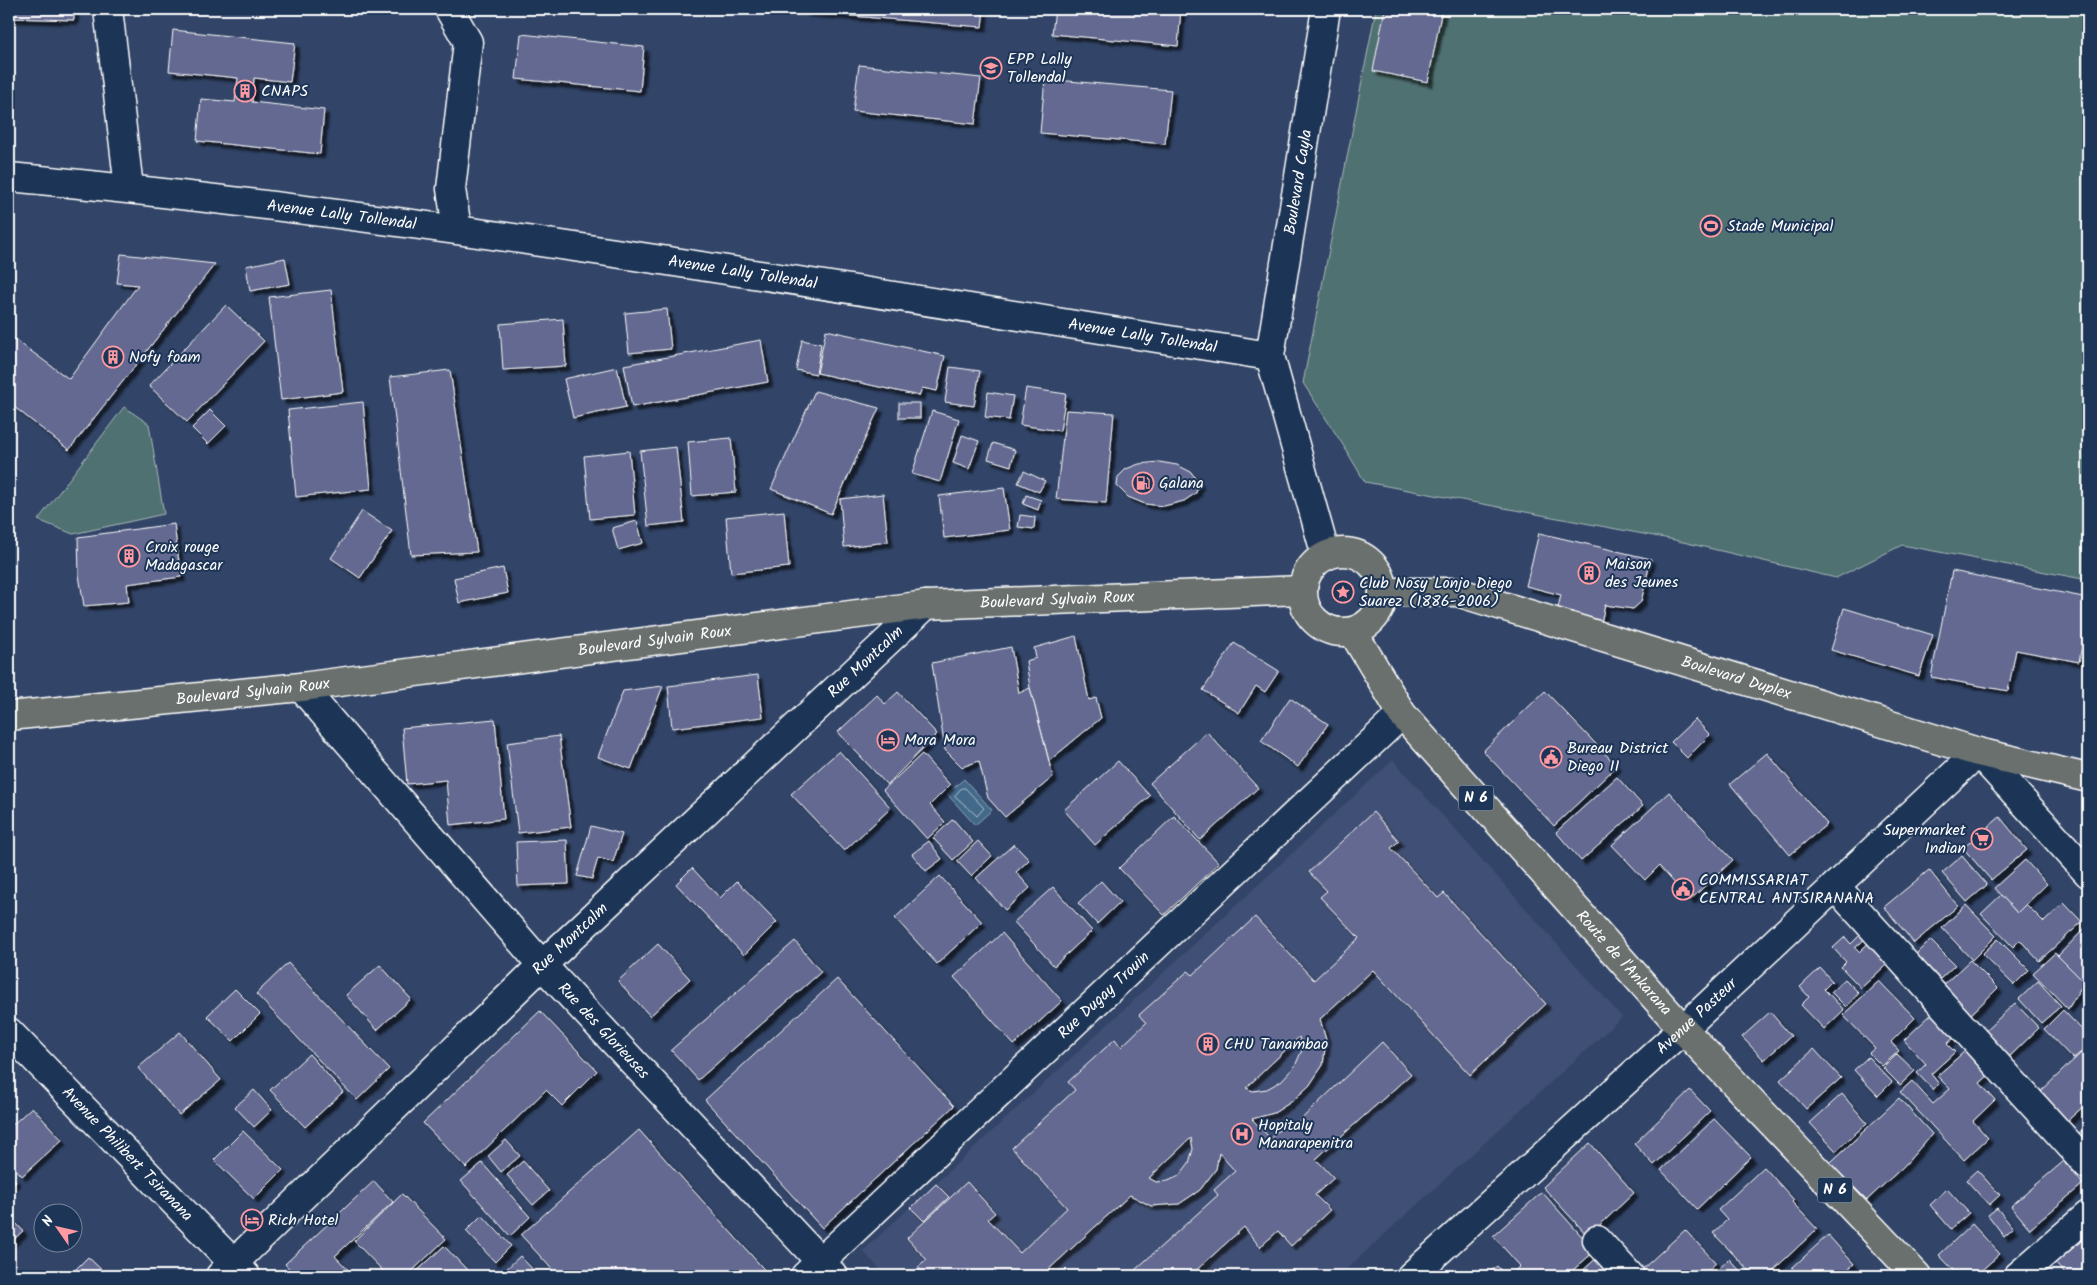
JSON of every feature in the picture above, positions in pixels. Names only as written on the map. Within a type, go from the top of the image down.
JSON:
[{"type":"main road","points":[[1339,552],[1352,553],[1364,558],[1374,566],[1380,578],[1383,592],[1379,610],[1373,620],[1353,632],[1340,633],[1327,629],[1316,622],[1308,612],[1303,599],[1303,590],[1308,574],[1315,563],[1326,556],[1339,552]]},
{"type":"main road","name":"Boulevard Sylvain Roux","points":[[9,716],[301,687],[926,605],[1303,590]]},
{"type":"main road","name":"Boulevard Duplex","points":[[1383,592],[1457,592],[1978,752],[2088,778]]},
{"type":"main road","name":"Route de l'Ankarana","points":[[1353,632],[1402,714],[1683,1029],[1917,1276]]},
{"type":"street","points":[[108,9],[129,188]]},
{"type":"street","points":[[449,9],[468,42],[451,189],[457,229]]},
{"type":"street","name":"Boulevard Cayla","points":[[1270,356],[1326,9]]},
{"type":"street","name":"Avenue Lally Tollendal","points":[[9,177],[129,188],[457,229],[1270,356]]},
{"type":"street","points":[[1270,356],[1326,556]]},
{"type":"street","name":"Rue Montcalm","points":[[233,1272],[542,965],[926,605]]},
{"type":"street","name":"Rue des Glorieuses","points":[[301,687],[542,965],[820,1271]]},
{"type":"street","name":"Rue Dugay Trouin","points":[[820,1271],[1402,714]]},
{"type":"street","points":[[1978,752],[2088,873]]},
{"type":"street","name":"Avenue Pasteur","points":[[1411,1276],[1683,1029],[1978,752]]},
{"type":"street","points":[[1835,886],[2088,1165]]},
{"type":"street","name":"Avenue Philibert Tsiranana","points":[[9,1032],[233,1272]]},
{"type":"street","points":[[2018,1276],[2088,1215]]},
{"type":"street","points":[[1597,1240],[1630,1276]]},
{"type":"shaded area","name":"Hopitaly Manarapenitra","points":[[1393,760],[1622,1017],[1339,1276],[886,1276],[863,1251]]},
{"type":"green space","name":"Stade Municipal","points":[[1376,9],[2088,9],[2088,580],[1902,545],[1836,578],[1670,539],[1365,482],[1303,383]]},
{"type":"green space","points":[[124,407],[149,424],[164,514],[73,534],[38,520]]},
{"type":"water","points":[[964,779],[992,810],[975,825],[947,794]]},
{"type":"building","points":[[9,9],[74,9],[74,20],[9,18]]},
{"type":"building","points":[[804,9],[984,9],[982,27],[804,12]]},
{"type":"building","points":[[1055,9],[1181,9],[1178,46],[1052,34]]},
{"type":"building","points":[[1385,9],[1442,9],[1428,82],[1373,71]]},
{"type":"building","name":"CNAPS","points":[[173,30],[295,43],[290,82],[254,78],[252,102],[324,110],[320,154],[197,141],[201,99],[235,102],[238,78],[169,71]]},
{"type":"building","points":[[521,34],[644,47],[640,91],[516,79]]},
{"type":"building","points":[[859,65],[981,78],[975,124],[853,111]]},
{"type":"building","points":[[1045,79],[1171,90],[1165,144],[1040,133]]},
{"type":"building","name":"Nofy foam","points":[[121,254],[215,264],[69,450],[9,403],[9,335],[69,379],[138,285],[117,283]]},
{"type":"building","points":[[285,258],[290,284],[250,291],[246,266]]},
{"type":"building","points":[[331,290],[343,392],[281,400],[269,297]]},
{"type":"building","points":[[226,305],[264,341],[187,422],[149,386]]},
{"type":"building","points":[[667,309],[671,349],[629,353],[625,313]]},
{"type":"building","points":[[563,319],[566,366],[503,370],[500,324]]},
{"type":"building","points":[[826,330],[945,356],[937,391],[922,388],[919,396],[817,373]]},
{"type":"building","points":[[761,340],[768,382],[632,407],[624,365]]},
{"type":"building","points":[[802,340],[821,344],[816,374],[796,370]]},
{"type":"building","points":[[617,367],[626,407],[573,418],[564,379]]},
{"type":"building","points":[[950,367],[980,371],[974,406],[945,402]]},
{"type":"building","points":[[450,370],[477,552],[411,555],[390,377]]},
{"type":"building","points":[[1026,388],[1066,394],[1060,431],[1020,425]]},
{"type":"building","points":[[815,391],[879,408],[831,514],[771,489]]},
{"type":"building","points":[[988,392],[1013,396],[1009,420],[985,417]]},
{"type":"building","points":[[363,402],[371,489],[296,497],[288,410]]},
{"type":"building","points":[[899,403],[920,403],[920,418],[899,418]]},
{"type":"building","points":[[210,410],[226,426],[208,444],[192,428]]},
{"type":"building","points":[[1066,410],[1114,413],[1106,503],[1056,499]]},
{"type":"building","points":[[932,411],[959,419],[940,482],[912,474]]},
{"type":"building","points":[[962,435],[979,441],[969,469],[953,463]]},
{"type":"building","points":[[731,438],[736,492],[692,496],[688,442]]},
{"type":"building","points":[[993,443],[1015,450],[1011,466],[988,459]]},
{"type":"building","points":[[676,447],[684,522],[648,526],[640,451]]},
{"type":"building","points":[[629,451],[635,515],[590,519],[584,456]]},
{"type":"building","points":[[1159,462],[1177,465],[1191,472],[1199,483],[1196,493],[1184,501],[1164,506],[1145,504],[1128,497],[1117,486],[1118,477],[1126,469],[1139,464]]},
{"type":"building","points":[[1024,471],[1045,481],[1039,492],[1018,483]]},
{"type":"building","points":[[1004,488],[1010,530],[944,538],[939,496]]},
{"type":"building","points":[[883,494],[888,542],[844,547],[840,499]]},
{"type":"building","points":[[1026,495],[1041,500],[1038,510],[1023,504]]},
{"type":"building","points":[[362,511],[392,531],[360,578],[331,558]]},
{"type":"building","points":[[784,511],[789,567],[731,573],[726,517]]},
{"type":"building","points":[[1020,515],[1035,517],[1034,529],[1018,527]]},
{"type":"building","points":[[637,521],[643,543],[618,550],[612,528]]},
{"type":"building","name":"Croix rouge Madagascar","points":[[174,524],[181,577],[127,584],[129,602],[84,606],[79,575],[78,537]]},
{"type":"building","name":"Maison des Jeunes","points":[[1539,533],[1651,559],[1641,602],[1633,609],[1605,605],[1601,623],[1557,612],[1561,595],[1526,586]]},
{"type":"building","points":[[503,568],[508,593],[459,603],[454,578]]},
{"type":"building","points":[[1952,571],[2088,598],[2088,612],[2079,662],[2016,650],[2008,691],[1931,677]]},
{"type":"building","points":[[1844,608],[1933,635],[1919,676],[1831,650]]},
{"type":"building","points":[[1076,636],[1089,700],[1096,698],[1101,718],[1049,761],[1030,688],[1026,661],[1036,658],[1034,648]]},
{"type":"building","points":[[1234,643],[1279,671],[1265,692],[1256,686],[1239,713],[1203,690]]},
{"type":"building","points":[[1011,647],[1019,693],[1030,688],[1053,777],[1005,817],[988,798],[979,761],[962,767],[945,750],[932,663]]},
{"type":"building","points":[[758,675],[763,717],[672,728],[668,686]]},
{"type":"building","points":[[663,686],[631,769],[598,757],[623,691]]},
{"type":"building","points":[[1545,691],[1617,766],[1554,826],[1483,751]]},
{"type":"building","name":"Mora Mora","points":[[898,692],[937,734],[887,785],[838,732],[877,695],[885,704]]},
{"type":"building","points":[[1290,698],[1328,724],[1298,767],[1261,741]]},
{"type":"building","points":[[495,719],[504,819],[450,825],[446,780],[407,784],[402,728]]},
{"type":"building","points":[[1695,719],[1710,735],[1687,758],[1671,742]]},
{"type":"building","points":[[1207,732],[1258,788],[1200,840],[1150,783]]},
{"type":"building","points":[[559,736],[571,827],[518,833],[507,743]]},
{"type":"building","points":[[839,751],[891,808],[844,851],[791,794]]},
{"type":"building","points":[[1767,753],[1827,824],[1790,855],[1730,784]]},
{"type":"building","points":[[922,754],[950,785],[930,805],[945,822],[927,839],[883,790]]},
{"type":"building","points":[[1118,761],[1150,796],[1095,845],[1064,810]]},
{"type":"building","points":[[1617,777],[1643,806],[1581,861],[1556,832]]},
{"type":"building","points":[[1669,792],[1733,860],[1690,900],[1659,866],[1645,880],[1612,845]]},
{"type":"building","name":"CHU Tanambao","points":[[1373,812],[1399,841],[1391,848],[1438,898],[1444,893],[1546,1004],[1470,1075],[1373,970],[1320,1019],[1326,1040],[1323,1065],[1309,1086],[1291,1102],[1274,1113],[1252,1119],[1270,1138],[1287,1123],[1291,1129],[1382,1042],[1411,1074],[1316,1159],[1334,1178],[1315,1195],[1330,1210],[1291,1246],[1278,1231],[1260,1247],[1244,1227],[1190,1276],[1141,1276],[1135,1270],[1218,1195],[1214,1190],[1235,1171],[1219,1153],[1216,1169],[1200,1190],[1179,1204],[1151,1206],[1130,1195],[1047,1271],[1052,1276],[926,1276],[918,1267],[927,1260],[907,1238],[967,1182],[995,1213],[988,1219],[1020,1253],[1067,1208],[1012,1148],[1075,1090],[1068,1082],[1115,1039],[1121,1047],[1146,1023],[1139,1015],[1188,971],[1193,975],[1255,917],[1314,980],[1359,938],[1320,897],[1327,891],[1309,872]],"holes":[[[1299,1037],[1302,1050],[1295,1066],[1281,1081],[1267,1089],[1253,1091],[1246,1088]],[[1191,1138],[1193,1149],[1189,1163],[1179,1176],[1168,1181],[1156,1182],[1149,1178]]]},
{"type":"building","points":[[1174,816],[1219,863],[1164,915],[1119,868]]},
{"type":"building","points":[[2000,817],[2027,850],[1991,880],[1963,848]]},
{"type":"building","points":[[953,819],[973,842],[953,860],[933,838]]},
{"type":"building","points":[[591,826],[622,834],[613,862],[598,858],[592,879],[577,876]]},
{"type":"building","points":[[567,840],[569,884],[518,886],[516,842]]},
{"type":"building","points":[[929,841],[942,859],[926,871],[912,854]]},
{"type":"building","points":[[978,841],[992,856],[971,876],[957,861]]},
{"type":"building","points":[[1014,844],[1029,860],[1016,872],[1030,888],[1005,910],[976,878]]},
{"type":"building","points":[[1962,856],[1987,885],[1967,902],[1942,873]]},
{"type":"building","points":[[2025,860],[2047,884],[2017,913],[1994,888]]},
{"type":"building","points":[[692,868],[720,898],[737,881],[777,922],[744,955],[676,884]]},
{"type":"building","points":[[1929,870],[1958,906],[1914,943],[1884,907]]},
{"type":"building","points":[[940,876],[982,922],[937,964],[895,918]]},
{"type":"building","points":[[1101,881],[1120,902],[1097,924],[1078,903]]},
{"type":"building","points":[[1053,887],[1092,931],[1054,966],[1014,922]]},
{"type":"building","points":[[2001,895],[2017,913],[2026,904],[2044,922],[2064,903],[2082,922],[2039,961],[2020,940],[2013,947],[1981,914]]},
{"type":"building","points":[[1966,905],[1996,936],[1972,960],[1942,928]]},
{"type":"building","points":[[2088,926],[2087,985],[2058,956]]},
{"type":"building","points":[[1863,932],[1867,937],[1855,948],[1859,952],[1875,937],[1895,957],[1861,988],[1841,967],[1846,962],[1833,948],[1845,937],[1851,944]]},
{"type":"building","points":[[1002,933],[1062,1001],[1014,1045],[954,977]]},
{"type":"building","points":[[1998,939],[2029,970],[2014,985],[1982,954]]},
{"type":"building","points":[[1930,940],[1955,965],[1940,979],[1916,954]]},
{"type":"building","points":[[795,941],[821,972],[698,1080],[671,1050]]},
{"type":"building","points":[[658,944],[690,979],[650,1016],[618,981]]},
{"type":"building","points":[[2055,953],[2084,982],[2068,1009],[2033,973]]},
{"type":"building","points":[[1970,960],[1998,988],[1965,1020],[1937,991]]},
{"type":"building","points":[[288,963],[389,1069],[357,1100],[256,994]]},
{"type":"building","points":[[380,965],[411,999],[377,1030],[346,995]]},
{"type":"building","points":[[1820,968],[1832,981],[1824,989],[1844,1010],[1824,1029],[1801,1005],[1809,997],[1800,987]]},
{"type":"building","points":[[837,979],[954,1106],[822,1228],[705,1100]]},
{"type":"building","points":[[1845,979],[1859,993],[1846,1007],[1831,992]]},
{"type":"building","points":[[1879,981],[1915,1018],[1891,1042],[1899,1051],[1882,1066],[1869,1053],[1875,1048],[1843,1015]]},
{"type":"building","points":[[2038,981],[2061,1006],[2041,1023],[2019,999]]},
{"type":"building","points":[[235,989],[260,1014],[233,1041],[207,1016]]},
{"type":"building","points":[[2015,1003],[2039,1028],[2006,1060],[1981,1035]]},
{"type":"building","points":[[1936,1010],[1958,1034],[1947,1044],[1955,1052],[1931,1074],[1939,1084],[1933,1090],[1917,1073],[1926,1064],[1904,1040]]},
{"type":"building","points":[[2063,1010],[2088,1036],[2088,1059],[2081,1052],[2073,1059],[2044,1029]]},
{"type":"building","points":[[540,1011],[597,1071],[562,1106],[546,1090],[466,1168],[423,1123]]},
{"type":"building","points":[[1770,1012],[1791,1036],[1764,1060],[1742,1037]]},
{"type":"building","points":[[180,1032],[221,1080],[179,1115],[138,1068]]},
{"type":"building","points":[[1975,1042],[1998,1067],[1980,1083],[1995,1100],[1973,1121],[1988,1138],[1964,1160],[1900,1092],[1912,1081],[1933,1104],[1950,1089],[1937,1076]]},
{"type":"building","points":[[1814,1049],[1841,1078],[1806,1109],[1780,1080]]},
{"type":"building","points":[[2081,1053],[2088,1061],[2088,1102],[2064,1124],[2037,1095]]},
{"type":"building","points":[[309,1054],[343,1092],[305,1127],[270,1090]]},
{"type":"building","points":[[1897,1054],[1915,1071],[1900,1085],[1883,1068]]},
{"type":"building","points":[[1868,1057],[1892,1082],[1878,1096],[1854,1070]]},
{"type":"building","points":[[254,1090],[272,1110],[254,1127],[235,1107]]},
{"type":"building","points":[[1690,1090],[1710,1111],[1654,1165],[1634,1144]]},
{"type":"building","points":[[1842,1094],[1867,1123],[1836,1151],[1810,1123]]},
{"type":"building","points":[[1899,1098],[1932,1134],[1904,1166],[1867,1200],[1830,1163]]},
{"type":"building","points":[[32,1107],[62,1140],[22,1176],[9,1161],[9,1128]]},
{"type":"building","points":[[1714,1119],[1751,1157],[1697,1209],[1661,1170]]},
{"type":"building","points":[[2088,1125],[2088,1149],[2076,1136]]},
{"type":"building","points":[[639,1130],[770,1276],[558,1276],[521,1235]]},
{"type":"building","points":[[243,1131],[283,1170],[254,1199],[214,1160]]},
{"type":"building","points":[[506,1140],[520,1156],[501,1172],[488,1156]]},
{"type":"building","points":[[1590,1143],[1634,1193],[1588,1236],[1543,1187]]},
{"type":"building","points":[[523,1161],[549,1191],[533,1205],[507,1175]]},
{"type":"building","points":[[2064,1161],[2083,1184],[2030,1229],[2011,1206]]},
{"type":"building","points":[[482,1163],[530,1217],[510,1236],[461,1181]]},
{"type":"building","points":[[1764,1167],[1817,1229],[1767,1276],[1754,1276],[1713,1233],[1727,1220],[1718,1210]]},
{"type":"building","points":[[1977,1170],[2000,1195],[1989,1205],[1966,1180]]},
{"type":"building","points":[[9,1173],[16,1181],[9,1187]]},
{"type":"building","points":[[374,1181],[393,1202],[335,1256],[354,1276],[296,1276],[285,1264]]},
{"type":"building","points":[[936,1184],[949,1197],[924,1221],[911,1208]]},
{"type":"building","points":[[1947,1189],[1969,1213],[1951,1229],[1930,1205]]},
{"type":"building","points":[[1542,1192],[1595,1251],[1566,1276],[1509,1276],[1520,1266],[1493,1236]]},
{"type":"building","points":[[402,1194],[446,1239],[407,1276],[388,1276],[354,1241]]},
{"type":"building","points":[[1997,1208],[2013,1228],[2004,1236],[1988,1215]]},
{"type":"building","points":[[9,1215],[23,1231],[9,1244]]},
{"type":"building","points":[[482,1215],[511,1246],[495,1262],[466,1231]]},
{"type":"building","points":[[1972,1224],[2000,1254],[1975,1276],[1959,1276],[1939,1255]]},
{"type":"building","points":[[1685,1230],[1716,1263],[1702,1276],[1639,1276],[1637,1274]]},
{"type":"building","points":[[2088,1232],[2088,1276],[2067,1276],[2054,1262]]},
{"type":"building","points":[[1828,1235],[1854,1264],[1840,1276],[1799,1276],[1792,1268]]},
{"type":"building","points":[[444,1246],[473,1276],[412,1276]]},
{"type":"building","points":[[1603,1252],[1625,1276],[1577,1276]]},
{"type":"building","points":[[520,1256],[539,1276],[499,1276]]},
{"type":"building","points":[[88,1257],[108,1276],[69,1276]]},
{"type":"building","points":[[1729,1259],[1745,1276],[1711,1276]]},
{"type":"building","points":[[1497,1266],[1506,1276],[1485,1276]]},
{"type":"place","name":"EPP Lally Tollendal","points":[[991,68]]},
{"type":"place","name":"CNAPS","points":[[245,91]]},
{"type":"place","name":"Stade Municipal","points":[[1711,226]]},
{"type":"place","name":"Nofy foam","points":[[113,357]]},
{"type":"place","name":"Galana","points":[[1143,483]]},
{"type":"place","name":"Croix rouge Madagascar","points":[[129,556]]},
{"type":"place","name":"Maison des Jeunes","points":[[1589,573]]},
{"type":"place","name":"Club Nosy Lonjo Diego Suarez (1886-2006)","points":[[1343,592]]},
{"type":"place","name":"Mora Mora","points":[[888,740]]},
{"type":"place","name":"Bureau District Diego II","points":[[1551,757]]},
{"type":"place","name":"Supermarket Indian","points":[[1982,839]]},
{"type":"place","name":"COMMISSARIAT CENTRAL ANTSIRANANA","points":[[1683,889]]},
{"type":"place","name":"CHU Tanambao","points":[[1208,1044]]},
{"type":"place","name":"Hopitaly Manarapenitra","points":[[1242,1134]]},
{"type":"place","name":"Rich Hotel","points":[[252,1220]]}]
